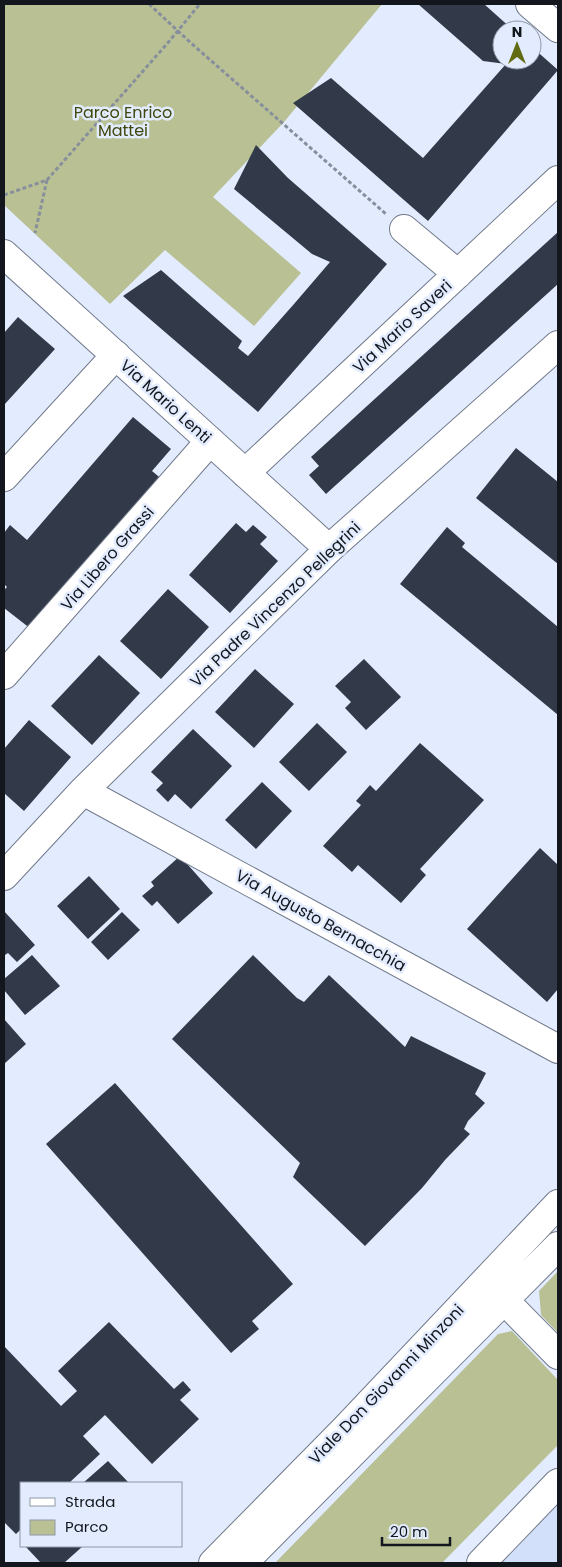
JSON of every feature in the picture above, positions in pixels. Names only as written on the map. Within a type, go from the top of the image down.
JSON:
[{"type":"street","points":[[530,4],[558,28]]},
{"type":"street","name":"Via Mario Saveri","points":[[246,473],[558,180]]},
{"type":"street","points":[[404,229],[458,274]]},
{"type":"street","name":"Via Mario Lenti","points":[[4,254],[329,549]]},
{"type":"street","name":"Via Padre Vincenzo Pellegrini","points":[[4,876],[83,791],[329,549],[558,345]]},
{"type":"street","points":[[4,477],[116,355]]},
{"type":"street","name":"Via Libero Grassi","points":[[8,660],[210,441]]},
{"type":"street","name":"Via Augusto Bernacchia","points":[[83,791],[558,1049]]},
{"type":"street","name":"Viale Don Giovanni Minzoni","points":[[213,1563],[345,1429],[558,1204]]},
{"type":"street","name":"Viale Don Giovanni Minzoni","points":[[243,1563],[558,1246]]},
{"type":"street","points":[[505,1300],[558,1355]]},
{"type":"street","points":[[481,1563],[558,1483]]},
{"type":"path","points":[[148,4],[404,229]]},
{"type":"path","points":[[34,233],[48,180],[200,4]]},
{"type":"path","points":[[4,195],[48,180]]},
{"type":"shaded area","points":[[558,1483],[558,1563],[481,1563]]},
{"type":"green space","name":"Parco Enrico Mattei","points":[[4,4],[382,4],[284,122],[213,197],[301,273],[254,326],[165,250],[110,304],[4,205]]},
{"type":"green space","points":[[558,1271],[558,1333],[541,1315],[539,1291]]},
{"type":"green space","points":[[512,1331],[558,1380],[558,1445],[442,1563],[275,1563],[498,1334]]},
{"type":"building","points":[[418,4],[484,4],[502,20],[492,20],[492,62],[483,61]]},
{"type":"building","points":[[542,56],[558,70],[428,221],[293,103],[331,78],[423,158],[501,70],[542,70]]},
{"type":"building","points":[[256,145],[288,178],[387,264],[258,412],[123,296],[161,270],[242,341],[238,348],[248,356],[294,304],[330,262],[312,254],[234,189]]},
{"type":"building","points":[[558,232],[558,284],[326,494],[309,475],[319,466],[311,457]]},
{"type":"building","points":[[18,317],[55,349],[4,405],[4,333]]},
{"type":"building","points":[[133,417],[171,449],[152,471],[164,481],[31,629],[4,608],[4,590],[7,587],[4,584],[4,533],[10,525],[27,540]]},
{"type":"building","points":[[516,448],[558,482],[558,564],[476,498]]},
{"type":"building","points":[[236,523],[246,532],[253,525],[267,537],[260,544],[278,561],[230,613],[189,575]]},
{"type":"building","points":[[447,527],[465,543],[462,547],[558,627],[558,715],[400,584]]},
{"type":"building","points":[[168,589],[209,627],[161,679],[120,641]]},
{"type":"building","points":[[99,655],[140,693],[92,745],[51,706]]},
{"type":"building","points":[[364,659],[401,697],[366,730],[345,708],[351,702],[335,686]]},
{"type":"building","points":[[255,669],[294,704],[254,748],[215,712]]},
{"type":"building","points":[[29,720],[71,757],[24,811],[4,793],[4,749]]},
{"type":"building","points":[[317,723],[347,752],[309,791],[279,762]]},
{"type":"building","points":[[193,729],[232,766],[191,809],[175,794],[168,802],[156,790],[163,783],[151,772]]},
{"type":"building","points":[[420,743],[484,800],[420,869],[426,875],[401,903],[358,865],[352,872],[323,846],[361,805],[356,801],[370,785],[376,791]]},
{"type":"building","points":[[262,782],[292,811],[256,849],[225,820]]},
{"type":"building","points":[[540,848],[558,865],[558,989],[547,1002],[467,929]]},
{"type":"building","points":[[180,856],[213,893],[178,924],[157,901],[152,906],[142,896],[154,886],[151,882]]},
{"type":"building","points":[[89,876],[120,909],[88,939],[57,906]]},
{"type":"building","points":[[4,911],[35,945],[17,962],[8,953],[5,955],[4,953]]},
{"type":"building","points":[[122,912],[140,930],[108,960],[91,942]]},
{"type":"building","points":[[32,955],[60,986],[25,1015],[4,990],[4,979]]},
{"type":"building","points":[[253,955],[297,998],[304,1002],[329,975],[405,1047],[411,1036],[486,1073],[475,1094],[485,1103],[468,1121],[464,1129],[470,1134],[422,1188],[365,1246],[293,1177],[300,1163],[172,1039]]},
{"type":"building","points":[[4,1019],[26,1044],[4,1064]]},
{"type":"building","points":[[115,1083],[293,1284],[252,1321],[259,1329],[231,1353],[46,1144]]},
{"type":"building","points":[[109,1322],[174,1389],[183,1381],[191,1390],[180,1400],[199,1419],[152,1464],[105,1415],[83,1436],[100,1454],[70,1482],[20,1482],[20,1530],[16,1534],[4,1522],[4,1346],[61,1406],[77,1391],[58,1371]]},
{"type":"building","points":[[108,1461],[128,1482],[84,1482]]},
{"type":"building","points":[[26,1547],[82,1547],[64,1563],[41,1563]]}]
